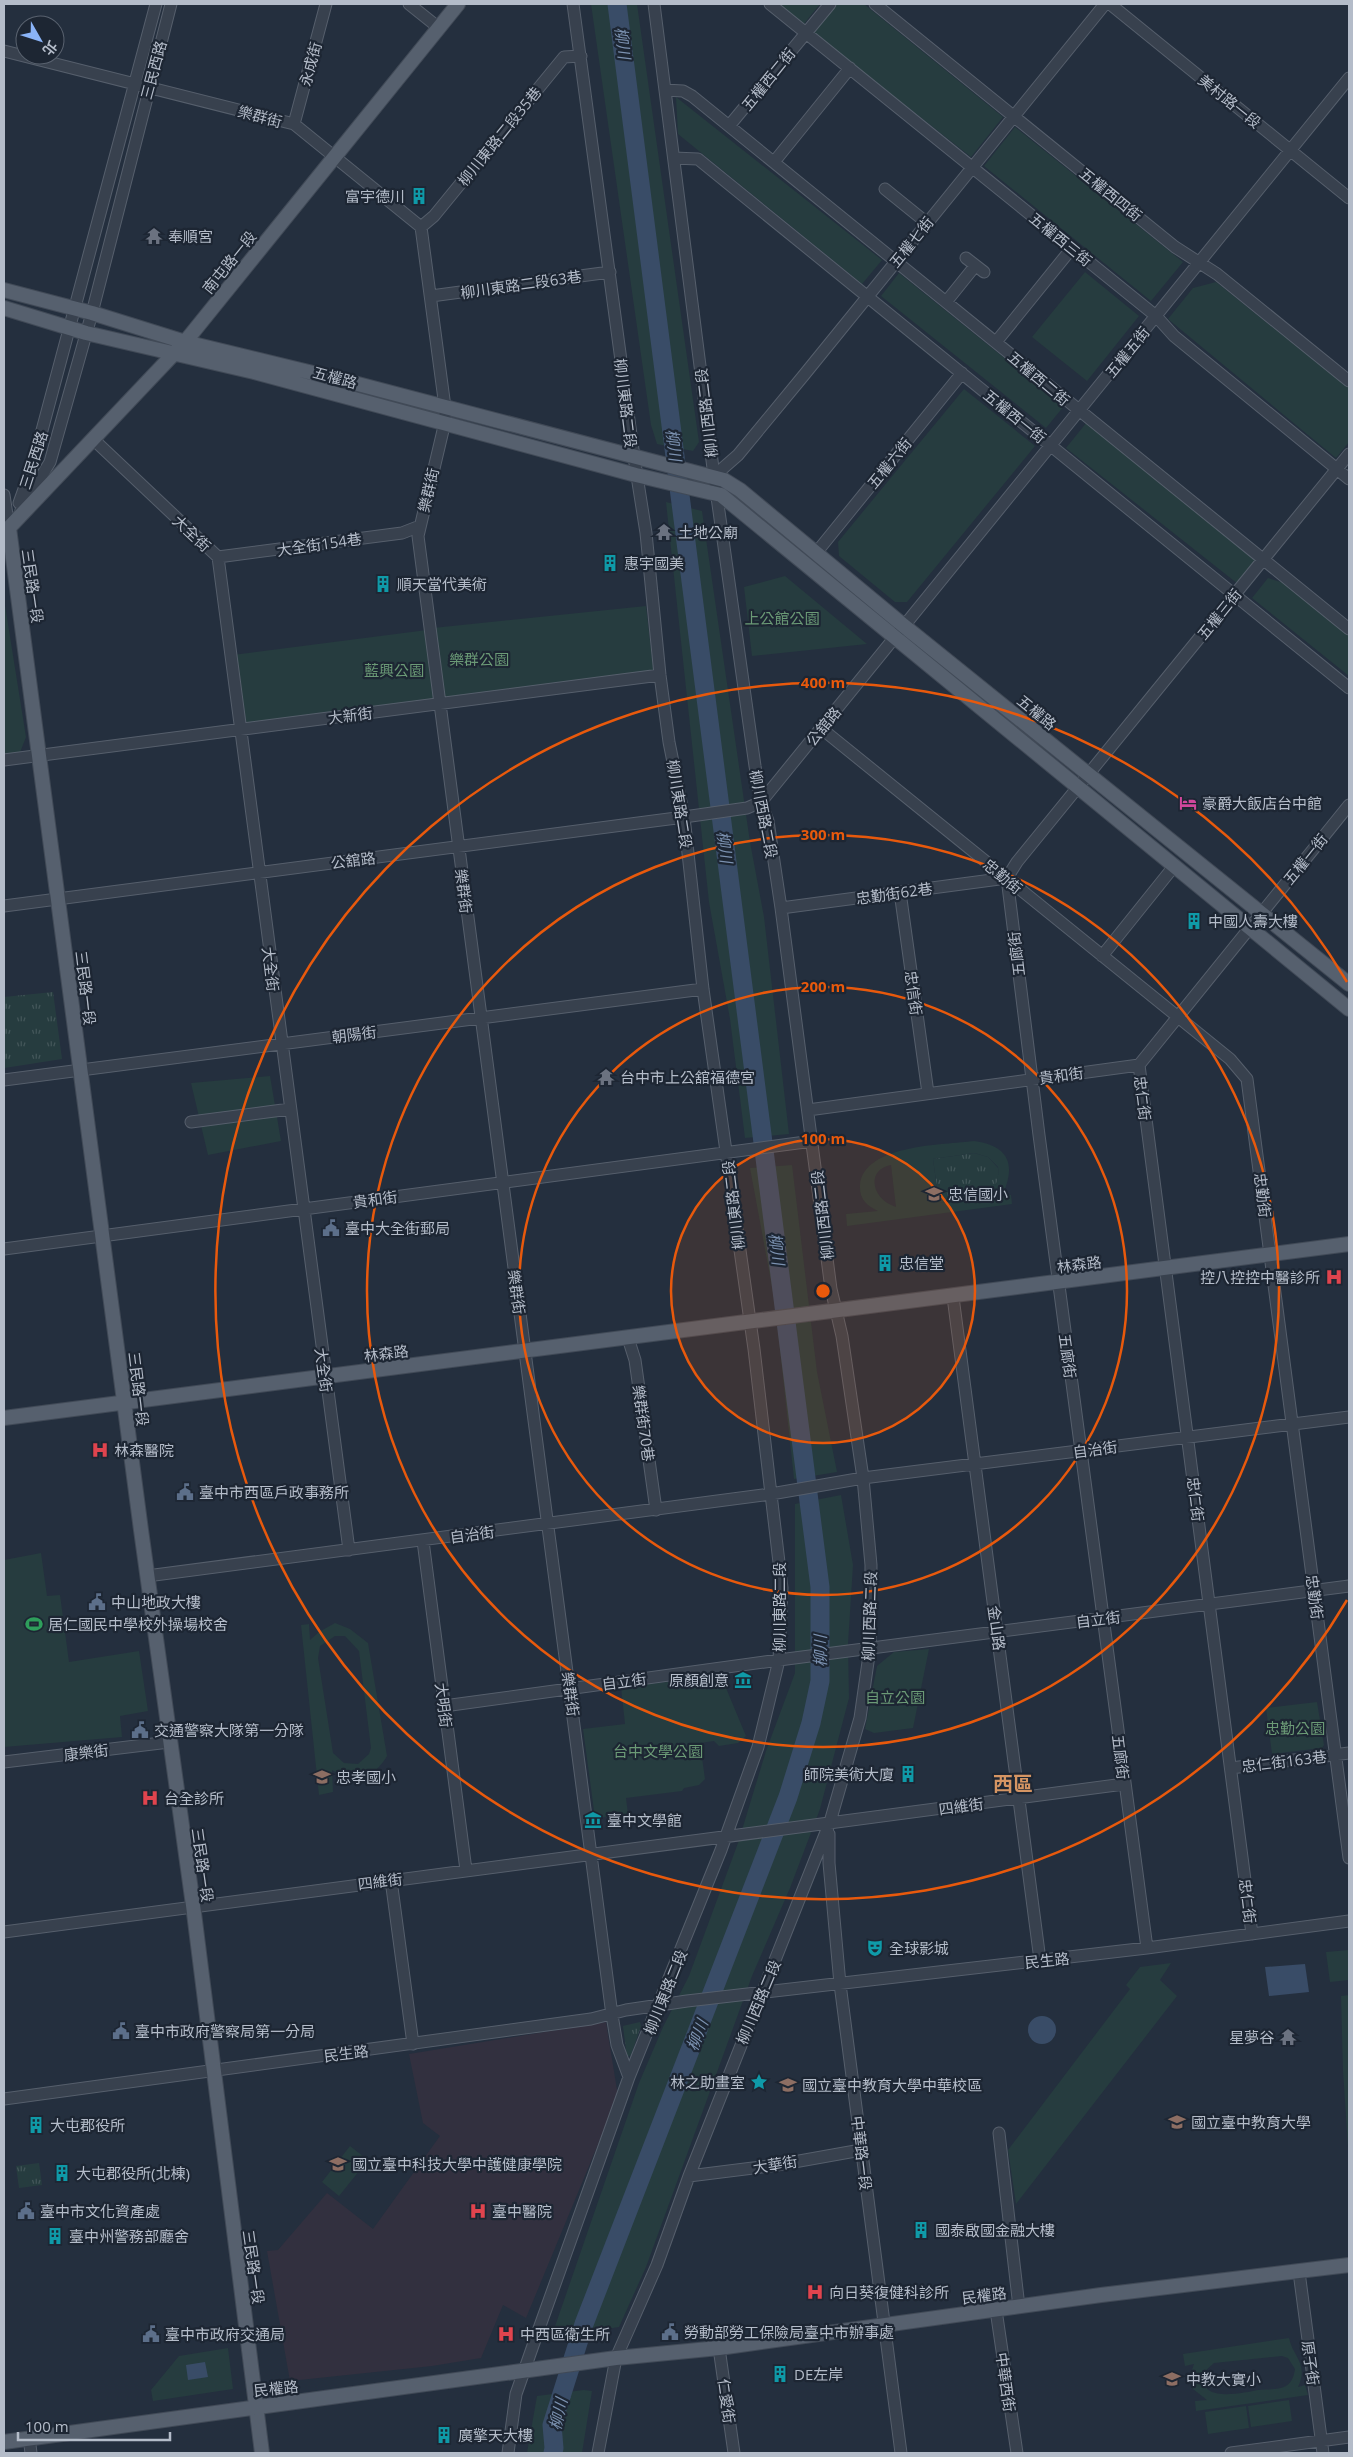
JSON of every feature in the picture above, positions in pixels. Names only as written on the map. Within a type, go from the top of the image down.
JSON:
[{"type":"main road","name":"南屯路一段","points":[[6,529],[93,440],[184,342],[458,4]]},
{"type":"main road","name":"五權路","points":[[4,290],[92,313],[184,342],[708,475],[740,490],[904,626],[1349,984]]},
{"type":"main road","name":"五權路","points":[[4,308],[86,333],[174,352],[445,422],[636,475],[710,491]]},
{"type":"main road","points":[[710,491],[733,504],[894,638],[1348,1005]]},
{"type":"main road","name":"三民路一段","points":[[6,529],[39,756],[169,1742],[193,1905],[212,2071],[262,2453]]},
{"type":"main road","name":"林森路","points":[[4,1418],[953,1297],[1349,1244]]},
{"type":"main road","name":"民權路","points":[[4,2442],[616,2358],[720,2348],[884,2324],[1349,2265]]},
{"type":"street","name":"三民西路","points":[[6,529],[34,464],[156,4]]},
{"type":"street","name":"三民西路","points":[[6,529],[50,462],[92,313],[171,4]]},
{"type":"street","name":"永成街","points":[[294,124],[326,4]]},
{"type":"street","points":[[409,4],[438,28]]},
{"type":"street","name":"柳川東路二段","points":[[508,2453],[516,2394],[526,2370],[539,2328],[629,2077],[660,2005],[758,1747],[779,1660],[782,1588],[750,1323],[703,989],[684,818],[669,742],[660,675],[646,533],[636,475],[574,4]]},
{"type":"street","name":"柳川西路二段","points":[[598,2453],[616,2358],[657,2265],[689,2176],[830,1822],[856,1738],[870,1648],[871,1565],[862,1478],[842,1336],[831,1289],[768,821],[754,766],[710,491],[674,158],[654,4]]},
{"type":"street","name":"五權西三街","points":[[770,4],[1156,316],[1174,336],[1349,478]]},
{"type":"street","name":"五權西二街","points":[[729,126],[830,4]]},
{"type":"street","name":"五權西四街","points":[[875,4],[1175,246],[1200,262],[1349,381]]},
{"type":"street","name":"五權七街","points":[[708,475],[738,455],[1105,4]]},
{"type":"street","name":"美村路一段","points":[[1110,4],[1349,198]]},
{"type":"street","name":"樂群街","points":[[4,51],[294,124],[421,227],[446,407],[445,422],[418,536],[612,2015],[617,2045],[629,2077]]},
{"type":"street","name":"柳川東路二段35巷","points":[[421,227],[434,216],[564,57],[581,56]]},
{"type":"street","points":[[774,162],[850,68]]},
{"type":"street","name":"五權五街","points":[[904,626],[1349,78]]},
{"type":"street","name":"五權西二街","points":[[665,90],[684,91],[729,126],[1349,629]]},
{"type":"street","name":"五權西一街","points":[[674,158],[698,159],[1349,688]]},
{"type":"street","points":[[885,189],[926,223]]},
{"type":"street","points":[[996,342],[1072,248]]},
{"type":"street","points":[[946,302],[979,269],[966,258]]},
{"type":"street","name":"柳川東路二段63巷","points":[[431,296],[610,272]]},
{"type":"street","name":"五權六街","points":[[816,552],[962,373]]},
{"type":"street","name":"大全街","points":[[93,440],[218,557],[349,1550]]},
{"type":"street","name":"五權三街","points":[[1079,787],[1349,454]]},
{"type":"street","name":"三民路一段","points":[[4,495],[6,529]]},
{"type":"street","name":"大全街154巷","points":[[218,557],[402,533],[420,526]]},
{"type":"street","name":"公舘路","points":[[4,906],[684,818],[747,808],[762,802],[904,626]]},
{"type":"street","name":"大新街","points":[[4,760],[660,675]]},
{"type":"street","name":"忠勤街","points":[[822,729],[1177,1017],[1234,1064],[1247,1079],[1349,1858]]},
{"type":"street","points":[[1007,878],[1079,787]]},
{"type":"street","name":"五權一街","points":[[1250,926],[1349,805]]},
{"type":"street","points":[[1102,956],[1175,865]]},
{"type":"street","name":"忠勤街62巷","points":[[781,908],[1007,878]]},
{"type":"street","name":"五廊街","points":[[1007,878],[1124,1784],[1147,1948]]},
{"type":"street","name":"忠信街","points":[[900,892],[928,1093]]},
{"type":"street","points":[[1139,1065],[1250,926]]},
{"type":"street","name":"朝陽街","points":[[4,1080],[703,989]]},
{"type":"street","name":"貴和街","points":[[808,1110],[1139,1065]]},
{"type":"street","name":"忠仁街","points":[[1139,1065],[1164,1269],[1210,1604],[1252,1934]]},
{"type":"street","points":[[191,1122],[290,1109]]},
{"type":"street","name":"貴和街","points":[[4,1249],[812,1141]]},
{"type":"street","name":"金山路","points":[[953,1297],[1040,1960]]},
{"type":"street","name":"樂群街70巷","points":[[628,1338],[635,1360],[656,1510]]},
{"type":"street","name":"自治街","points":[[147,1576],[796,1491],[862,1478],[1349,1417]]},
{"type":"street","name":"大明街","points":[[423,1541],[466,1870]]},
{"type":"street","name":"自立街","points":[[444,1706],[779,1660],[1349,1586]]},
{"type":"street","name":"康樂街","points":[[4,1762],[169,1742]]},
{"type":"street","name":"忠仁街163巷","points":[[1231,1768],[1349,1753]]},
{"type":"street","name":"四維街","points":[[4,1932],[193,1905],[1124,1784]]},
{"type":"street","name":"中華路一段","points":[[830,1822],[829,1863],[840,1984],[901,2453]]},
{"type":"street","points":[[391,1880],[413,2044]]},
{"type":"street","name":"民生路","points":[[4,2099],[413,2044],[612,2015],[626,2010],[687,2001],[1147,1948],[1349,1921]]},
{"type":"street","points":[[999,2133],[1018,2307]]},
{"type":"street","name":"大華街","points":[[689,2176],[777,2165],[861,2150]]},
{"type":"street","name":"原子街","points":[[1299,2272],[1323,2453]]},
{"type":"street","name":"中華西街","points":[[996,2310],[1017,2453]]},
{"type":"street","name":"仁愛街","points":[[720,2348],[734,2453]]},
{"type":"street","points":[[1231,2453],[1349,2437]]},
{"type":"street","points":[[29,2438],[31,2453]]},
{"type":"shaded area","name":"臺中醫院","points":[[606,2022],[618,2096],[526,2318],[503,2305],[481,2358],[432,2366],[290,2381],[267,2251],[278,2250],[327,2193],[373,2229],[440,2136],[423,2123],[409,2054]]},
{"type":"green space","points":[[591,4],[637,4],[699,442],[693,451],[657,444],[651,425]]},
{"type":"green space","points":[[777,4],[820,4],[803,25]]},
{"type":"green space","points":[[835,4],[864,4],[1003,117],[971,157],[812,32]]},
{"type":"green space","points":[[676,97],[882,260],[862,284],[678,134]]},
{"type":"green space","points":[[1015,127],[1183,262],[1151,301],[984,166]]},
{"type":"green space","points":[[1085,272],[1139,316],[1087,381],[1032,337]]},
{"type":"green space","points":[[899,273],[1064,406],[1046,428],[881,296]]},
{"type":"green space","points":[[1216,282],[1349,388],[1349,442],[1336,458],[1168,319],[1193,288]]},
{"type":"green space","points":[[964,389],[1035,446],[907,602],[895,602],[839,556],[838,542]]},
{"type":"green space","points":[[1087,422],[1254,556],[1256,562],[1238,584],[1066,448]]},
{"type":"green space","points":[[666,502],[702,511],[750,842],[764,917],[789,1134],[745,1138],[730,1019],[709,902]]},
{"type":"green space","name":"上公館公園","points":[[785,576],[867,644],[752,656],[744,587]]},
{"type":"green space","points":[[1268,578],[1284,583],[1349,636],[1349,676],[1252,598]]},
{"type":"green space","points":[[4,599],[26,737],[19,755],[4,762]]},
{"type":"green space","name":"樂群公園","points":[[646,606],[654,674],[442,701],[433,628]]},
{"type":"green space","name":"藍興公園","points":[[427,630],[436,701],[242,725],[233,655]]},
{"type":"green space","points":[[53,992],[62,1059],[4,1068],[4,997]]},
{"type":"green space","points":[[270,1076],[281,1141],[208,1155],[191,1083]]},
{"type":"green space","points":[[974,1141],[995,1147],[1006,1158],[1009,1165],[1009,1174],[1003,1194],[1011,1195],[1012,1204],[847,1226],[846,1214],[878,1211],[870,1207],[862,1198],[860,1190],[865,1172],[875,1161],[907,1149]],"holes":[[[974,1153],[988,1157],[998,1167],[998,1179],[994,1188],[988,1194],[979,1198],[939,1203],[933,1159]],[[891,1165],[896,1207],[881,1198],[875,1185],[877,1173]]]},
{"type":"green space","points":[[974,1153],[988,1157],[998,1168],[998,1180],[994,1189],[988,1195],[980,1198],[939,1203],[933,1159]]},
{"type":"green space","points":[[792,1165],[817,1372],[837,1472],[794,1479],[775,1303],[750,1168]]},
{"type":"green space","points":[[841,1495],[853,1565],[848,1644],[849,1698],[820,1809],[790,1888],[752,1976],[646,2267],[619,2327],[551,2338],[639,2083],[663,2027],[689,1976],[738,1843],[766,1751],[795,1673],[795,1504]]},
{"type":"green space","name":"居仁國民中學校外操場校舍","points":[[41,1553],[47,1596],[60,1595],[69,1662],[139,1651],[148,1711],[120,1716],[122,1737],[4,1747],[4,1560]]},
{"type":"green space","points":[[335,1623],[350,1629],[368,1643],[387,1756],[375,1771],[364,1778],[345,1779],[332,1770],[333,1792],[319,1795],[301,1625],[309,1624],[310,1640],[319,1632]],"holes":[[[335,1636],[345,1636],[359,1651],[371,1748],[369,1754],[358,1764],[344,1763],[333,1753],[318,1658],[320,1646]]]},
{"type":"green space","name":"自立公園","points":[[929,1649],[913,1728],[874,1733],[865,1729],[877,1666],[894,1652]]},
{"type":"green space","name":"台中文學公園","points":[[721,1676],[746,1736],[738,1743],[719,1746],[714,1741],[700,1743],[705,1779],[699,1785],[684,1788],[682,1791],[626,1798],[628,1814],[595,1818],[583,1729],[625,1724],[621,1687]]},
{"type":"green space","name":"忠勤公園","points":[[1317,1702],[1324,1745],[1322,1748],[1272,1754],[1266,1708]]},
{"type":"green space","points":[[1349,1950],[1349,1980],[1330,1982],[1326,1952]]},
{"type":"green space","points":[[1171,1963],[1160,1980],[1177,1996],[1016,2204],[1008,2150],[1130,1989],[1126,1985],[1140,1967]]},
{"type":"green space","points":[[1349,1995],[1349,2162],[1343,2071],[1341,1996]]},
{"type":"green space","points":[[640,2022],[641,2026],[631,2055],[627,2057],[623,2026]]},
{"type":"green space","points":[[350,2146],[368,2160],[339,2196],[322,2182]]},
{"type":"green space","points":[[39,2163],[42,2185],[19,2188],[16,2166]]},
{"type":"green space","points":[[1289,2338],[1301,2366],[1301,2379],[1298,2387],[1305,2385],[1308,2395],[1196,2411],[1195,2401],[1207,2400],[1193,2389],[1190,2376],[1194,2364],[1185,2366],[1183,2354]],"holes":[[[1282,2356],[1288,2358],[1295,2372],[1288,2384],[1276,2389],[1222,2394],[1207,2388],[1204,2381],[1205,2371],[1214,2363]]]},
{"type":"green space","points":[[228,2348],[233,2389],[153,2401],[151,2390],[179,2356]]},
{"type":"green space","points":[[584,2390],[592,2391],[582,2453],[527,2453],[537,2396]]},
{"type":"green space","points":[[1289,2400],[1292,2421],[1251,2427],[1248,2406]]},
{"type":"green space","points":[[1246,2406],[1249,2428],[1208,2434],[1205,2412]]},
{"type":"water","points":[[1305,1964],[1309,1992],[1269,1996],[1265,1967]]},
{"type":"water","points":[[1042,2016],[1052,2020],[1056,2030],[1052,2040],[1042,2044],[1032,2040],[1028,2030],[1032,2020]]},
{"type":"water","points":[[205,2362],[208,2377],[188,2380],[186,2365]]},
{"type":"water","name":"柳川","points":[[571,2397],[563,2417],[558,2453],[545,2453],[553,2401]]},
{"type":"waterway","name":"柳川","points":[[553,2453],[552,2425],[584,2324],[788,1797],[811,1723],[820,1681],[820,1587],[617,4]]},
{"type":"place","name":"富宇德川","points":[[419,196]]},
{"type":"place","name":"奉順宮","points":[[154,236]]},
{"type":"place","name":"土地公廟","points":[[664,532]]},
{"type":"place","name":"惠宇國美","points":[[610,563]]},
{"type":"place","name":"順天當代美術","points":[[383,584]]},
{"type":"place","name":"豪爵大飯店台中館","points":[[1188,803]]},
{"type":"place","name":"中國人壽大樓","points":[[1194,921]]},
{"type":"place","name":"台中市上公舘福德宮","points":[[606,1077]]},
{"type":"place","name":"忠信國小","points":[[934,1194]]},
{"type":"place","name":"臺中大全街郵局","points":[[331,1228]]},
{"type":"place","name":"忠信堂","points":[[885,1263]]},
{"type":"place","name":"控八控控中醫診所","points":[[1334,1277]]},
{"type":"place","name":"林森醫院","points":[[100,1450]]},
{"type":"place","name":"臺中市西區戶政事務所","points":[[185,1492]]},
{"type":"place","name":"中山地政大樓","points":[[97,1602]]},
{"type":"place","name":"居仁國民中學校外操場校舍","points":[[34,1624]]},
{"type":"place","name":"原顏創意","points":[[743,1680]]},
{"type":"place","name":"交通警察大隊第一分隊","points":[[140,1730]]},
{"type":"place","name":"師院美術大廈","points":[[908,1774]]},
{"type":"place","name":"忠孝國小","points":[[322,1777]]},
{"type":"place","name":"台全診所","points":[[150,1798]]},
{"type":"place","name":"臺中文學館","points":[[593,1820]]},
{"type":"place","name":"全球影城","points":[[875,1948]]},
{"type":"place","name":"臺中市政府警察局第一分局","points":[[121,2031]]},
{"type":"place","name":"星夢谷","points":[[1288,2037]]},
{"type":"place","name":"林之助畫室","points":[[759,2082]]},
{"type":"place","name":"國立臺中教育大學中華校區","points":[[788,2085]]},
{"type":"place","name":"國立臺中教育大學","points":[[1177,2122]]},
{"type":"place","name":"大屯郡役所","points":[[36,2125]]},
{"type":"place","name":"國立臺中科技大學中護健康學院","points":[[338,2164]]},
{"type":"place","name":"大屯郡役所(北棟)","points":[[62,2173]]},
{"type":"place","name":"臺中市文化資產處","points":[[26,2211]]},
{"type":"place","name":"臺中醫院","points":[[478,2211]]},
{"type":"place","name":"國泰啟國金融大樓","points":[[921,2230]]},
{"type":"place","name":"臺中州警務部廳舍","points":[[55,2236]]},
{"type":"place","name":"向日葵復健科診所","points":[[815,2292]]},
{"type":"place","name":"勞動部勞工保險局臺中市辦事處","points":[[670,2332]]},
{"type":"place","name":"臺中市政府交通局","points":[[151,2334]]},
{"type":"place","name":"中西區衛生所","points":[[506,2334]]},
{"type":"place","name":"DE左岸","points":[[780,2374]]},
{"type":"place","name":"中教大實小","points":[[1172,2379]]},
{"type":"place","name":"廣擎天大樓","points":[[444,2435]]},
{"type":"district","name":"西區","points":[[1013,1783]]}]
